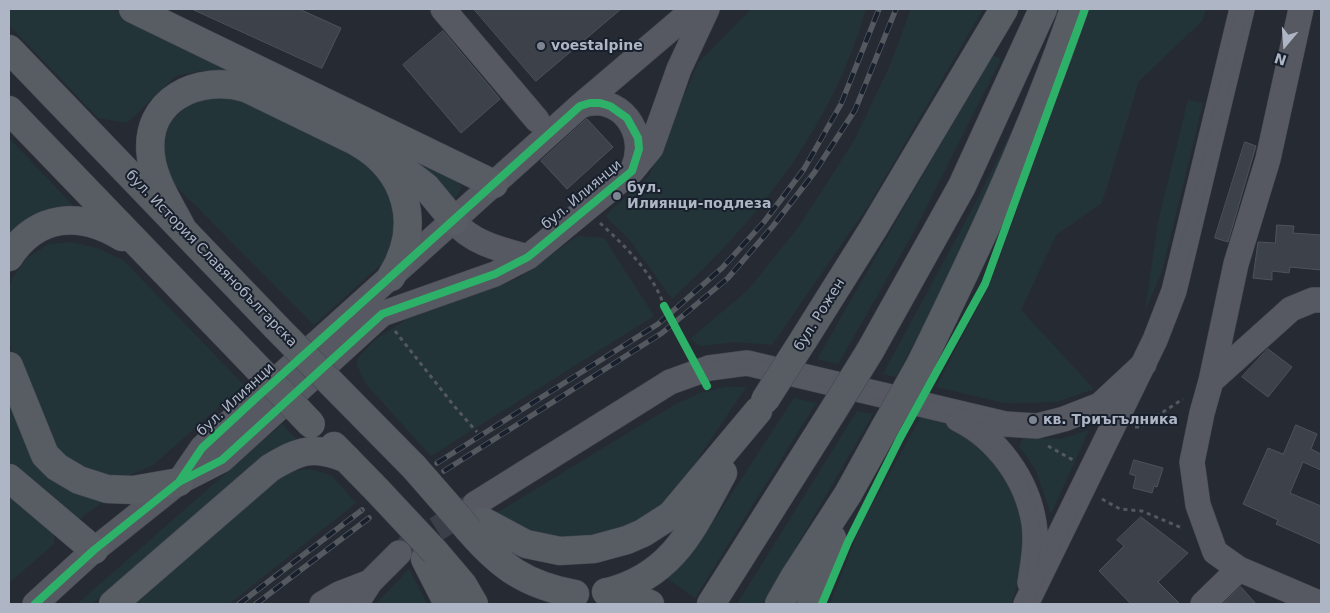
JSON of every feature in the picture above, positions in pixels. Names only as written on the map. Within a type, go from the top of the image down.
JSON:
[{"type":"main road","name":"бул. Рожен","points":[[608,592],[647,576],[660,568],[680,548],[761,406],[873,229],[1004,9]]},
{"type":"main road","points":[[711,604],[831,414],[907,289],[962,186],[1043,9]]},
{"type":"main road","points":[[779,604],[848,494],[921,363],[962,280],[1021,152],[1074,9]]},
{"type":"main road","points":[[152,12],[494,184]]},
{"type":"main road","name":"бул. История Славянобългарска","points":[[9,49],[434,489],[476,518]]},
{"type":"main road","points":[[183,230],[156,176],[150,145],[156,122],[162,111],[177,94],[204,84],[222,82],[246,88],[393,161],[410,173],[441,203],[454,221]]},
{"type":"main road","points":[[9,110],[142,250],[398,512],[430,555],[463,585],[474,604]]},
{"type":"main road","points":[[356,141],[380,158],[394,175],[404,195],[408,224],[407,238],[398,265],[391,277]]},
{"type":"main road","points":[[9,257],[17,244],[37,229],[68,219],[97,225],[118,234],[142,250]]},
{"type":"main road","points":[[9,366],[45,455],[57,467],[79,480],[107,489],[133,490],[179,482]]},
{"type":"main road","points":[[476,518],[526,544],[560,551],[594,549],[627,540],[643,533],[671,515],[761,406]]},
{"type":"main road","points":[[113,604],[270,468],[290,455],[310,449],[331,452],[347,459]]},
{"type":"main road","points":[[9,478],[94,550]]},
{"type":"main road","points":[[811,604],[816,582],[848,494]]},
{"type":"main road","points":[[476,518],[497,560],[514,573],[567,599],[608,592],[629,596],[650,604]]},
{"type":"main road","points":[[430,555],[448,604]]},
{"type":"street","points":[[443,9],[537,120]]},
{"type":"street","points":[[580,106],[694,9]]},
{"type":"street","points":[[632,171],[651,148],[679,69],[707,9]]},
{"type":"street","points":[[933,406],[972,426],[1000,450],[1015,471],[1028,499],[1034,523],[1034,553],[1026,604],[1144,364],[1174,290],[1242,9]]},
{"type":"street","points":[[1301,9],[1268,158],[1236,264],[1192,462],[1198,505],[1215,552],[1239,569],[1320,604]]},
{"type":"street","name":"бул. Илиянци","points":[[35,604],[94,550],[179,482],[222,460],[382,314],[495,274],[528,257],[632,171],[639,149],[638,138],[627,118],[615,108],[600,103],[580,106],[454,221],[318,340],[202,448],[179,482]]},
{"type":"street","points":[[454,221],[462,232],[476,239],[528,257]]},
{"type":"street","points":[[1211,381],[1291,310],[1313,300],[1321,300]]},
{"type":"street","points":[[476,518],[670,382],[709,368],[747,363],[1005,424],[1037,426],[1064,419],[1100,405],[1144,364]]},
{"type":"street","points":[[356,604],[370,582],[399,553]]},
{"type":"street","points":[[1203,604],[1239,569]]},
{"type":"street","points":[[322,604],[339,594],[370,582]]},
{"type":"path","points":[[586,209],[619,241],[657,286],[664,306]]},
{"type":"path","points":[[382,314],[477,432]]},
{"type":"path","points":[[1113,428],[1140,427],[1211,381]]},
{"type":"path","points":[[1041,442],[1080,464]]},
{"type":"path","points":[[1083,490],[1120,509],[1142,511],[1184,529]]},
{"type":"shaded area","points":[[9,9],[112,9],[451,173],[462,187],[455,199],[446,197],[221,71],[200,71],[176,76],[127,123],[98,118],[9,25]]},
{"type":"shaded area","points":[[751,9],[866,9],[852,52],[834,92],[813,131],[790,167],[735,236],[672,299],[629,239],[605,216],[649,176],[698,63]]},
{"type":"shaded area","points":[[911,9],[983,9],[870,203],[772,345],[736,342],[701,346],[690,339],[748,290],[800,225],[855,139],[890,65]]},
{"type":"shaded area","points":[[1089,9],[1206,9],[1202,21],[1139,81],[1102,203],[1056,235],[1021,310],[1094,389],[1057,402],[1004,403],[936,387],[990,284]]},
{"type":"shaded area","points":[[992,55],[1001,59],[915,230],[838,364],[817,359]]},
{"type":"shaded area","points":[[1033,87],[949,277],[896,377],[883,374],[977,200]]},
{"type":"shaded area","points":[[224,94],[255,100],[384,168],[400,223],[390,256],[314,325],[173,183],[163,162],[161,142],[170,121],[197,98]]},
{"type":"shaded area","points":[[1188,100],[1203,103],[1162,271],[1145,311],[1158,222]]},
{"type":"shaded area","points":[[9,138],[80,213],[9,237]]},
{"type":"shaded area","points":[[577,236],[604,238],[654,316],[431,456],[366,384],[357,365],[358,358],[376,339],[409,318],[519,278]]},
{"type":"shaded area","points":[[71,242],[97,248],[123,260],[244,385],[153,465],[126,477],[86,473],[46,440],[9,342],[9,288],[13,277],[27,258],[49,244]]},
{"type":"shaded area","points":[[725,387],[746,387],[675,493],[653,515],[605,537],[552,541],[493,515],[674,405],[700,393]]},
{"type":"shaded area","points":[[9,394],[21,425],[106,499],[75,523],[9,469]]},
{"type":"shaded area","points":[[794,398],[816,403],[695,598],[668,579],[710,527]]},
{"type":"shaded area","points":[[857,411],[873,414],[763,604],[737,604]]},
{"type":"shaded area","points":[[922,415],[954,428],[975,443],[996,463],[1009,484],[1016,500],[1022,535],[1020,570],[1011,604],[830,604],[862,523]]},
{"type":"shaded area","points":[[282,424],[296,439],[260,459],[92,604],[77,604]]},
{"type":"shaded area","points":[[1089,430],[1051,514],[1035,469],[1019,446],[1023,438],[1061,439]]},
{"type":"shaded area","points":[[311,469],[332,476],[356,503],[229,604],[129,604],[273,482],[290,471]]},
{"type":"shaded area","points":[[9,495],[54,534],[54,544],[9,583]]},
{"type":"shaded area","points":[[409,569],[427,604],[377,604],[378,602]]},
{"type":"building","points":[[192,9],[299,9],[341,28],[322,68]]},
{"type":"building","name":"voestalpine","points":[[474,9],[621,9],[536,81]]},
{"type":"building","points":[[443,31],[500,99],[461,133],[403,65]]},
{"type":"building","points":[[587,119],[613,147],[567,189],[541,161]]},
{"type":"building","points":[[1245,142],[1256,146],[1228,242],[1215,238]]},
{"type":"building","points":[[1277,225],[1294,226],[1293,233],[1321,235],[1321,270],[1290,267],[1289,273],[1272,271],[1272,280],[1253,278],[1258,242],[1275,243]]},
{"type":"building","points":[[1268,349],[1292,367],[1268,397],[1242,377]]},
{"type":"building","points":[[1296,425],[1317,434],[1311,449],[1321,454],[1321,470],[1303,462],[1290,493],[1321,506],[1321,544],[1276,524],[1278,520],[1243,504],[1268,448],[1283,454]]},
{"type":"building","points":[[1134,460],[1163,468],[1157,487],[1154,486],[1152,493],[1133,488],[1136,476],[1130,474]]},
{"type":"building","points":[[1141,517],[1188,553],[1158,582],[1180,604],[1131,604],[1099,571],[1124,546],[1117,540]]},
{"type":"building","points":[[1241,587],[1256,604],[1223,604]]},
{"type":"tunnel","points":[[405,549],[474,505]]},
{"type":"tram line","points":[[1143,351],[1174,268],[1186,225],[1208,139],[1236,9]]},
{"type":"tram line","points":[[1032,604],[1138,395],[1176,303],[1194,242],[1248,9]]},
{"type":"tram line","points":[[472,500],[658,383],[670,376],[707,362],[733,359],[760,360],[1008,419],[1023,419],[1053,416],[1082,408],[1095,401],[1108,393],[1119,382],[1146,344]]},
{"type":"tram line","points":[[481,508],[667,389],[711,374],[733,370],[757,371],[1007,429],[1041,431],[1066,426],[1104,409],[1125,391],[1157,350]]},
{"type":"tram line","points":[[1019,604],[1123,396]]},
{"type":"tram line","points":[[953,421],[967,429],[992,451],[1013,479],[1020,494],[1029,533],[1026,583]]},
{"type":"tram line","points":[[980,425],[1001,444],[1026,480],[1036,508],[1040,527],[1039,560]]},
{"type":"tram line","points":[[348,604],[366,576],[395,549]]},
{"type":"tram line","points":[[362,604],[375,583],[402,559]]},
{"type":"railway","points":[[437,463],[658,324],[722,268],[764,222],[804,169],[841,104],[879,9]]},
{"type":"railway","points":[[444,471],[662,333],[728,278],[773,226],[814,173],[855,110],[896,9]]},
{"type":"railway","points":[[239,604],[362,510]]},
{"type":"railway","points":[[256,604],[369,518]]},
{"type":"cycle path","points":[[822,604],[848,542],[900,438],[985,284],[1085,9]]},
{"type":"cycle path","points":[[35,604],[94,550],[179,482],[222,460],[382,314],[495,274],[528,257],[632,171],[639,149],[638,138],[627,118],[610,106],[600,103],[580,106],[202,448],[179,482]]},
{"type":"cycle path","points":[[664,306],[707,386]]},
{"type":"place","name":"voestalpine","points":[[541,46]]},
{"type":"place","name":"бул. Илиянци-подлеза","points":[[617,196]]},
{"type":"place","name":"кв. Триъгълника","points":[[1033,420]]}]
